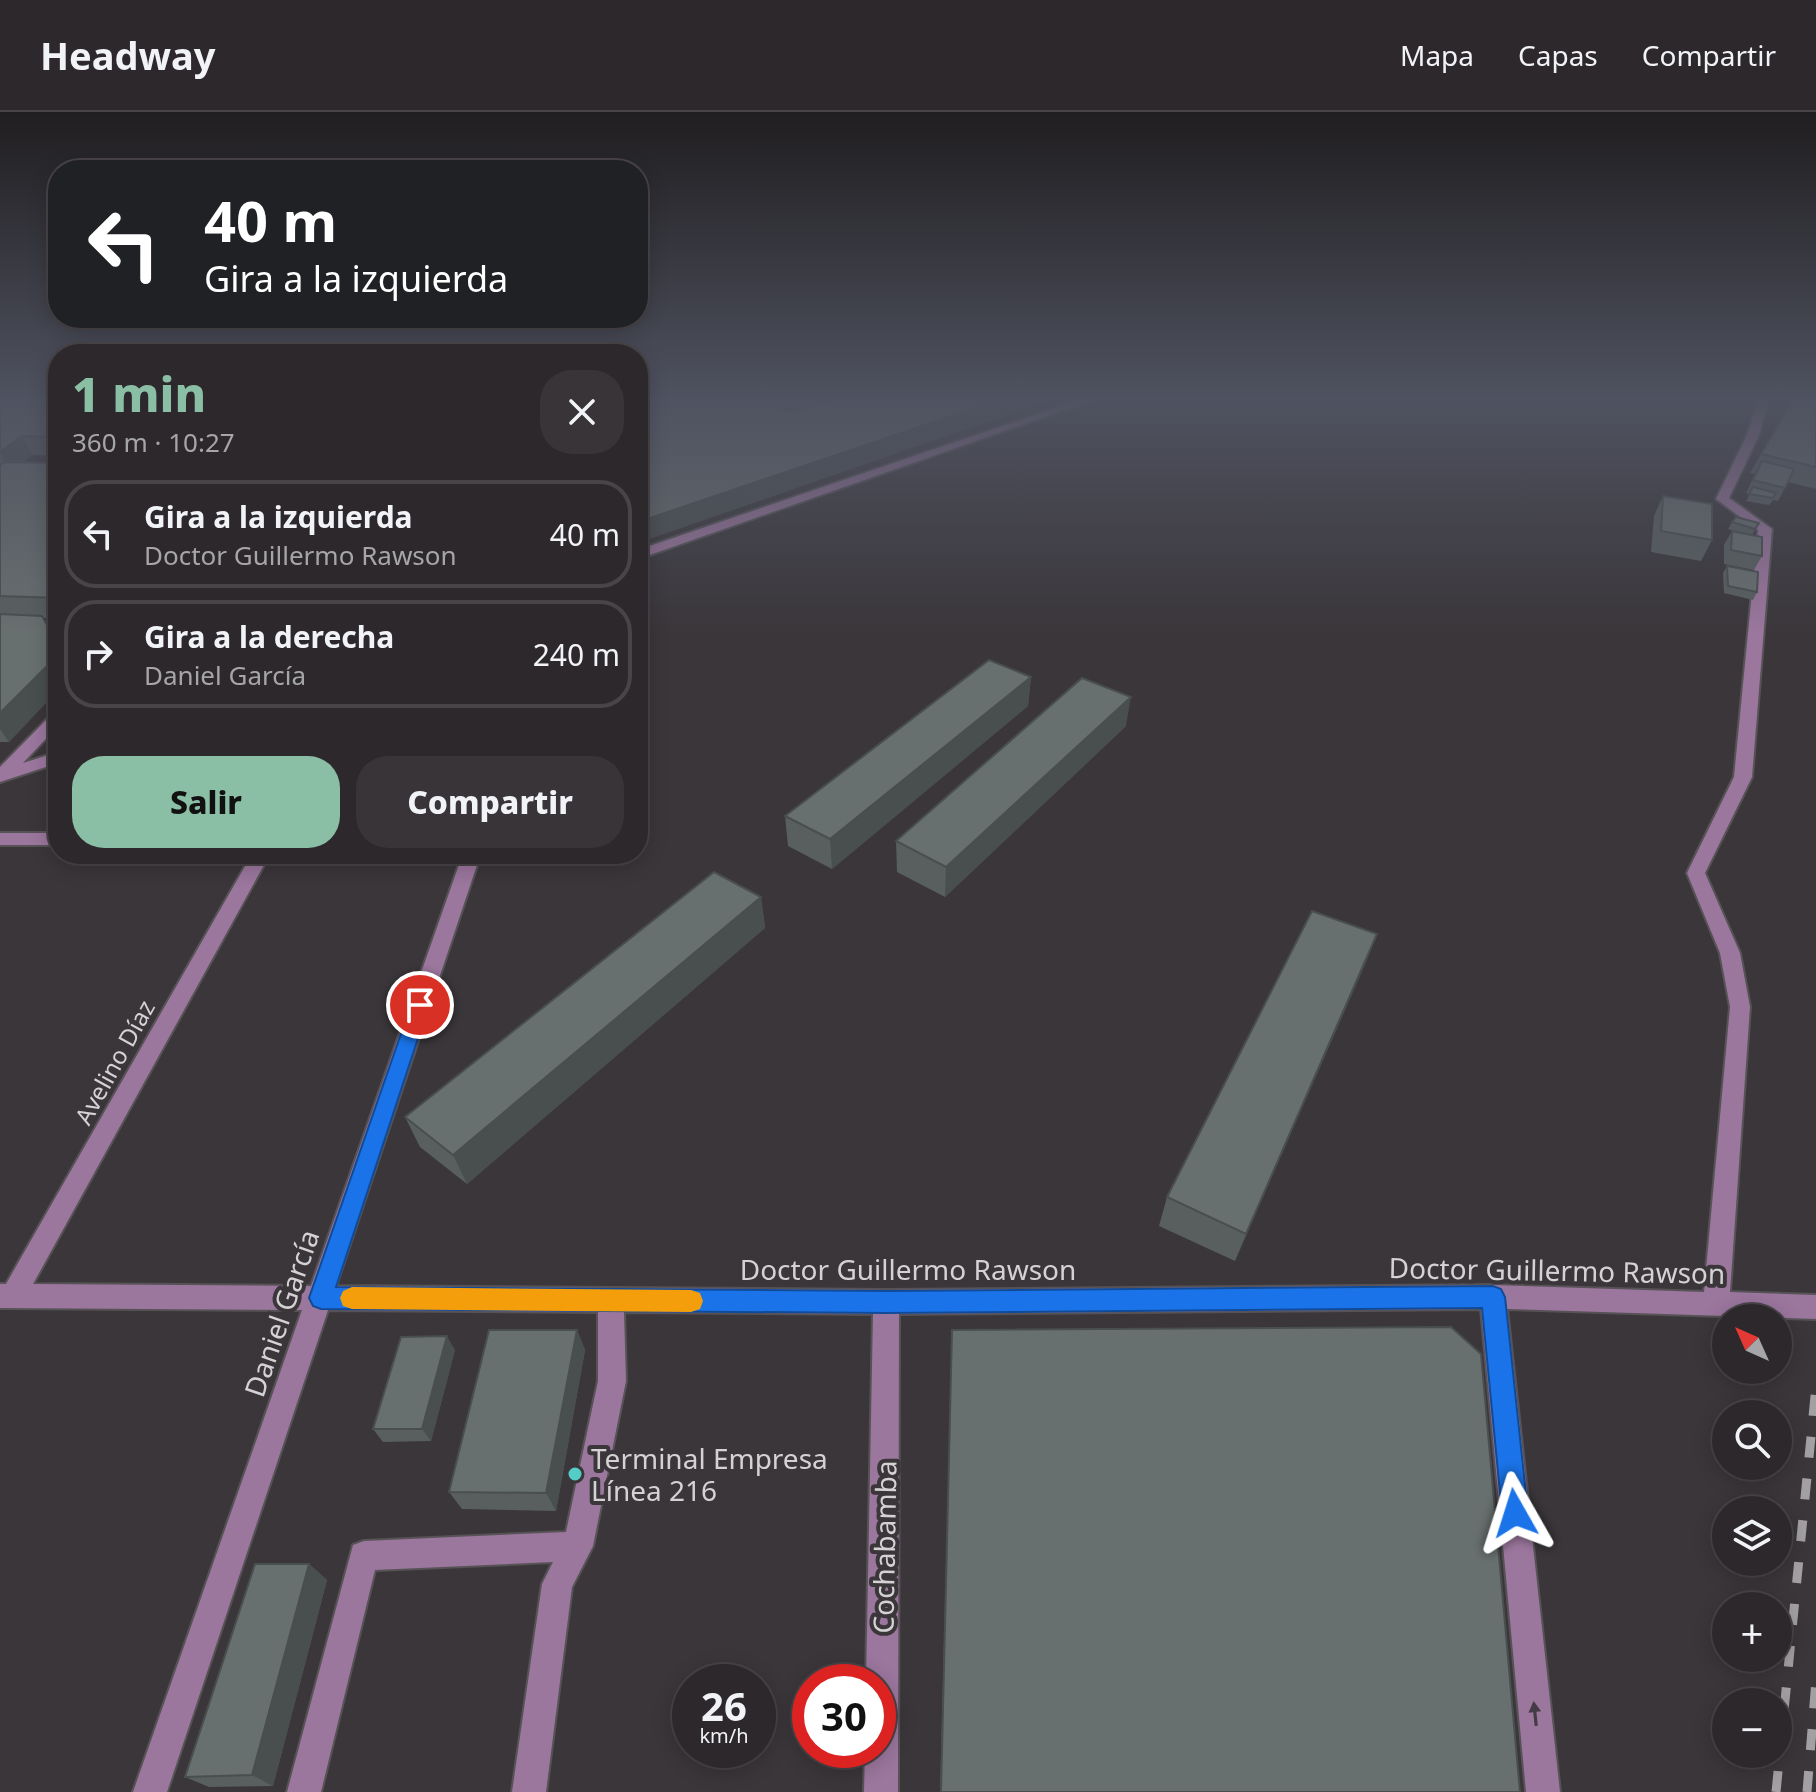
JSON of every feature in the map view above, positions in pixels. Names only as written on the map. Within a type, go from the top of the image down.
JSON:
[{"type":"street","points":[[648,552],[866,476]]},
{"type":"street","points":[[1716,1304],[1740,1007],[1730,953],[1696,873],[1743,777],[1765,529],[1722,499],[1733,476]]},
{"type":"street","points":[[0,625],[48,628]]},
{"type":"street","points":[[0,777],[48,727]]},
{"type":"street","points":[[0,777],[48,760]]},
{"type":"street","points":[[0,839],[48,839]]},
{"type":"street","name":"Avelino Díaz","points":[[6,1296],[255,864]]},
{"type":"street","name":"Daniel García","points":[[150,1792],[468,864]]},
{"type":"street","name":"Doctor Guillermo Rawson","points":[[6,1296],[886,1302],[1493,1297],[1712,1306]]},
{"type":"street","points":[[1493,1297],[1543,1792]]},
{"type":"street","points":[[529,1792],[557,1584],[578,1546],[612,1381],[611,1300]]},
{"type":"street","name":"Cochabamba","points":[[881,1792],[886,1302]]},
{"type":"street","name":"Doctor Guillermo Rawson","points":[[1792,1307],[1816,1307]]},
{"type":"street","points":[[304,1792],[364,1556],[578,1546]]},
{"type":"building","points":[[0,476],[48,476],[48,598],[0,596]]},
{"type":"building","points":[[648,476],[773,476],[648,519]]},
{"type":"building","points":[[1755,476],[1790,476],[1785,488],[1753,480]]},
{"type":"building","points":[[1753,487],[1776,493],[1773,498],[1749,494]]},
{"type":"building","points":[[1663,496],[1712,504],[1712,540],[1661,531]]},
{"type":"building","points":[[1736,517],[1759,523],[1755,529],[1732,522]]},
{"type":"building","points":[[1732,531],[1762,537],[1762,556],[1731,550]]},
{"type":"building","points":[[1727,566],[1758,572],[1757,592],[1728,586]]},
{"type":"building","points":[[0,614],[42,616],[48,627],[48,665],[0,713]]},
{"type":"building","points":[[989,660],[1031,677],[830,839],[785,816]]},
{"type":"building","points":[[1082,678],[1131,697],[946,867],[896,841]]},
{"type":"building","points":[[714,872],[761,897],[453,1155],[405,1117]]},
{"type":"building","points":[[1312,911],[1377,934],[1246,1234],[1167,1197]]},
{"type":"building","points":[[1451,1327],[1481,1354],[1520,1792],[941,1792],[952,1330]]},
{"type":"building","points":[[489,1330],[577,1330],[546,1493],[449,1492]]},
{"type":"building","points":[[447,1336],[422,1429],[373,1429],[401,1337]]},
{"type":"building","points":[[255,1564],[309,1564],[252,1775],[185,1777]]},
{"type":"railway","points":[[1776,1792],[1816,1386]]},
{"type":"railway","points":[[1807,1792],[1816,1680]]},
{"type":"slow traffic","points":[[352,1298],[691,1301]]},
{"type":"place","name":"Terminal Empresa Línea 216","points":[[575,1474]]},
{"type":"route","points":[[420,1005],[321,1298],[886,1302],[1493,1297],[1515,1513]]}]
